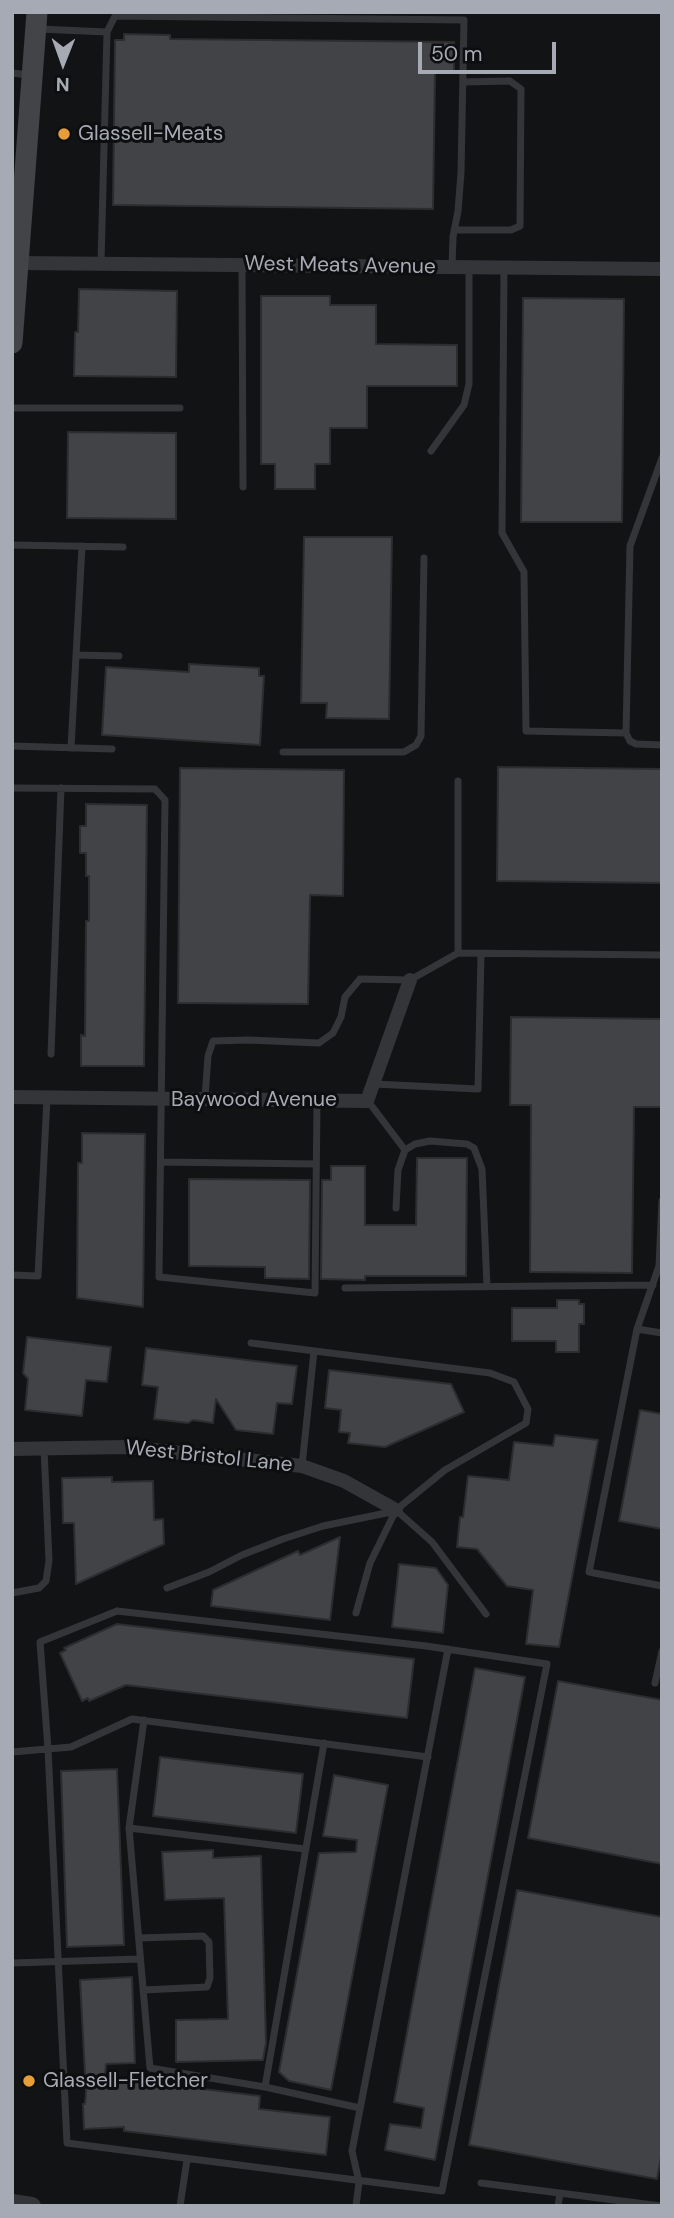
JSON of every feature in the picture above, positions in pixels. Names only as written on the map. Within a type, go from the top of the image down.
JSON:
[{"type":"main road","points":[[12,343],[22,74],[36,20]]},
{"type":"street","name":"West Meats Avenue","points":[[15,263],[662,270]]},
{"type":"street","name":"Baywood Avenue","points":[[12,1097],[367,1101],[410,980]]},
{"type":"street","name":"West Bristol Lane","points":[[12,1449],[126,1447],[302,1466],[344,1481],[396,1510]]},
{"type":"street","points":[[12,2203],[32,2206]]},
{"type":"lane","points":[[101,264],[107,32],[115,16],[464,20],[461,173],[452,267]]},
{"type":"lane","points":[[36,20],[107,32]]},
{"type":"lane","points":[[454,230],[511,230],[520,226],[521,89],[510,81],[463,82]]},
{"type":"lane","points":[[242,265],[243,487]]},
{"type":"lane","points":[[431,451],[464,405],[469,384],[469,267]]},
{"type":"lane","points":[[504,268],[502,533],[524,572],[526,731],[626,733]]},
{"type":"lane","points":[[12,408],[180,408]]},
{"type":"lane","points":[[662,458],[630,546],[626,733],[629,741],[636,744],[662,745]]},
{"type":"lane","points":[[12,545],[123,547]]},
{"type":"lane","points":[[71,748],[82,546]]},
{"type":"lane","points":[[283,752],[404,752],[416,745],[421,736],[424,558]]},
{"type":"lane","points":[[76,655],[119,656]]},
{"type":"lane","points":[[12,746],[112,749]]},
{"type":"lane","points":[[458,780],[458,953]]},
{"type":"lane","points":[[12,788],[155,789],[164,800],[159,1277],[315,1293],[317,1100]]},
{"type":"lane","points":[[51,1054],[61,788]]},
{"type":"lane","points":[[205,1099],[208,1055],[213,1041],[319,1043],[333,1034],[341,1017],[345,997],[360,979],[410,980],[458,953],[662,955]]},
{"type":"lane","points":[[373,1084],[478,1089],[481,954]]},
{"type":"lane","points":[[12,1275],[38,1276],[47,1098]]},
{"type":"lane","points":[[367,1101],[405,1150]]},
{"type":"lane","points":[[396,1208],[398,1170],[405,1150],[415,1144],[430,1141],[467,1144],[474,1148],[482,1169],[487,1287]]},
{"type":"lane","points":[[161,1162],[316,1164]]},
{"type":"lane","points":[[662,1201],[659,1266],[637,1329],[589,1572],[662,1586]]},
{"type":"lane","points":[[345,1289],[653,1285]]},
{"type":"lane","points":[[637,1329],[662,1333]]},
{"type":"lane","points":[[251,1343],[490,1373],[514,1382],[527,1409],[526,1423],[444,1470],[396,1510],[370,1563],[356,1613]]},
{"type":"lane","points":[[302,1466],[314,1351]]},
{"type":"lane","points":[[12,1593],[39,1588],[46,1581],[49,1561],[44,1448]]},
{"type":"lane","points":[[167,1588],[209,1572],[242,1555],[323,1526],[396,1510]]},
{"type":"lane","points":[[396,1510],[432,1542],[486,1614]]},
{"type":"lane","points":[[117,1611],[448,1649],[547,1664],[442,2191],[67,2143],[48,1749],[40,1642],[117,1611]]},
{"type":"lane","points":[[356,2206],[359,2182],[352,2151],[448,1649]]},
{"type":"lane","points":[[655,1683],[662,1651]]},
{"type":"lane","points":[[12,1752],[71,1747],[132,1719],[428,1756]]},
{"type":"lane","points":[[144,1720],[129,1828],[150,2068],[265,2087],[360,2108]]},
{"type":"lane","points":[[265,2087],[324,1743]]},
{"type":"lane","points":[[129,1828],[305,1849]]},
{"type":"lane","points":[[139,1938],[202,1936],[209,1942],[210,1978],[207,1987],[143,1990]]},
{"type":"lane","points":[[12,1963],[140,1959]]},
{"type":"lane","points":[[180,2206],[187,2160]]},
{"type":"lane","points":[[481,2183],[661,2206]]},
{"type":"lane","points":[[558,2206],[560,2193]]},
{"type":"building","points":[[124,34],[170,35],[170,39],[454,42],[454,72],[435,72],[433,209],[113,205],[115,40],[124,40]]},
{"type":"building","points":[[79,289],[177,291],[176,377],[74,376]]},
{"type":"building","points":[[261,296],[330,296],[330,305],[376,305],[376,344],[457,345],[457,386],[367,386],[367,428],[330,428],[330,464],[315,464],[315,489],[275,489],[275,464],[261,464]]},
{"type":"building","points":[[523,298],[624,299],[622,522],[521,522]]},
{"type":"building","points":[[68,432],[176,433],[176,519],[67,518]]},
{"type":"building","points":[[304,537],[392,537],[389,719],[326,718],[327,703],[301,703]]},
{"type":"building","points":[[189,664],[259,668],[259,676],[264,676],[260,745],[102,735],[106,667],[189,672]]},
{"type":"building","points":[[498,767],[662,769],[662,883],[497,881]]},
{"type":"building","points":[[180,768],[344,770],[343,896],[310,895],[308,1004],[178,1003]]},
{"type":"building","points":[[86,804],[147,805],[144,1066],[81,1066],[81,1035],[85,1036],[89,876],[86,876],[86,853],[80,853],[80,826],[86,826]]},
{"type":"building","points":[[511,1017],[662,1019],[662,1107],[634,1107],[632,1273],[530,1272],[531,1105],[510,1105]]},
{"type":"building","points":[[82,1133],[145,1134],[143,1307],[77,1298],[78,1163],[82,1163]]},
{"type":"building","points":[[417,1158],[467,1158],[466,1276],[321,1279],[322,1180],[331,1180],[331,1166],[365,1166],[365,1225],[416,1225]]},
{"type":"building","points":[[189,1179],[310,1180],[309,1279],[265,1278],[265,1267],[189,1266]]},
{"type":"building","points":[[557,1300],[579,1300],[579,1304],[584,1304],[584,1324],[579,1324],[579,1352],[556,1352],[556,1341],[512,1341],[512,1308],[557,1308]]},
{"type":"building","points":[[27,1337],[111,1347],[107,1382],[86,1380],[82,1416],[25,1410],[28,1379],[23,1373]]},
{"type":"building","points":[[146,1348],[297,1366],[292,1404],[277,1403],[273,1434],[236,1430],[216,1399],[213,1423],[154,1419],[158,1387],[142,1385]]},
{"type":"building","points":[[329,1370],[451,1384],[464,1412],[385,1447],[348,1443],[350,1433],[339,1432],[341,1410],[325,1408]]},
{"type":"building","points":[[640,1410],[662,1414],[662,1529],[619,1521]]},
{"type":"building","points":[[555,1435],[598,1440],[559,1647],[526,1644],[533,1590],[507,1586],[477,1549],[457,1547],[468,1476],[509,1480],[514,1442],[553,1446]]},
{"type":"building","points":[[112,1477],[112,1482],[153,1481],[154,1520],[163,1519],[164,1544],[76,1584],[74,1523],[63,1523],[62,1478]]},
{"type":"building","points":[[340,1537],[330,1620],[211,1606],[213,1590],[298,1551],[300,1555]]},
{"type":"building","points":[[399,1564],[436,1568],[448,1585],[443,1633],[392,1627]]},
{"type":"building","points":[[117,1624],[414,1659],[407,1718],[126,1685],[89,1701],[88,1698],[82,1701],[60,1653],[66,1650],[64,1648]]},
{"type":"building","points":[[475,1668],[525,1677],[435,2160],[385,2150],[390,2124],[421,2128],[424,2108],[394,2102]]},
{"type":"building","points":[[558,1681],[662,1700],[662,1864],[528,1838]]},
{"type":"building","points":[[160,1757],[303,1774],[296,1833],[153,1816]]},
{"type":"building","points":[[117,1769],[124,1945],[67,1947],[61,1771]]},
{"type":"building","points":[[334,1775],[388,1785],[331,2090],[289,2081],[279,2072],[319,1853],[356,1852],[357,1840],[323,1836]]},
{"type":"building","points":[[213,1850],[213,1858],[261,1856],[266,2043],[263,2060],[176,2062],[176,2020],[228,2019],[224,1898],[165,1900],[162,1852]]},
{"type":"building","points":[[517,1890],[662,1917],[662,2152],[657,2179],[469,2145]]},
{"type":"building","points":[[132,1977],[135,2063],[106,2064],[105,2077],[260,2096],[259,2109],[330,2117],[326,2155],[124,2131],[124,2127],[84,2129],[83,2104],[86,2092],[80,1980]]},
{"type":"place","name":"Glassell-Meats","points":[[64,134]]},
{"type":"place","name":"Glassell-Fletcher","points":[[29,2081]]}]
